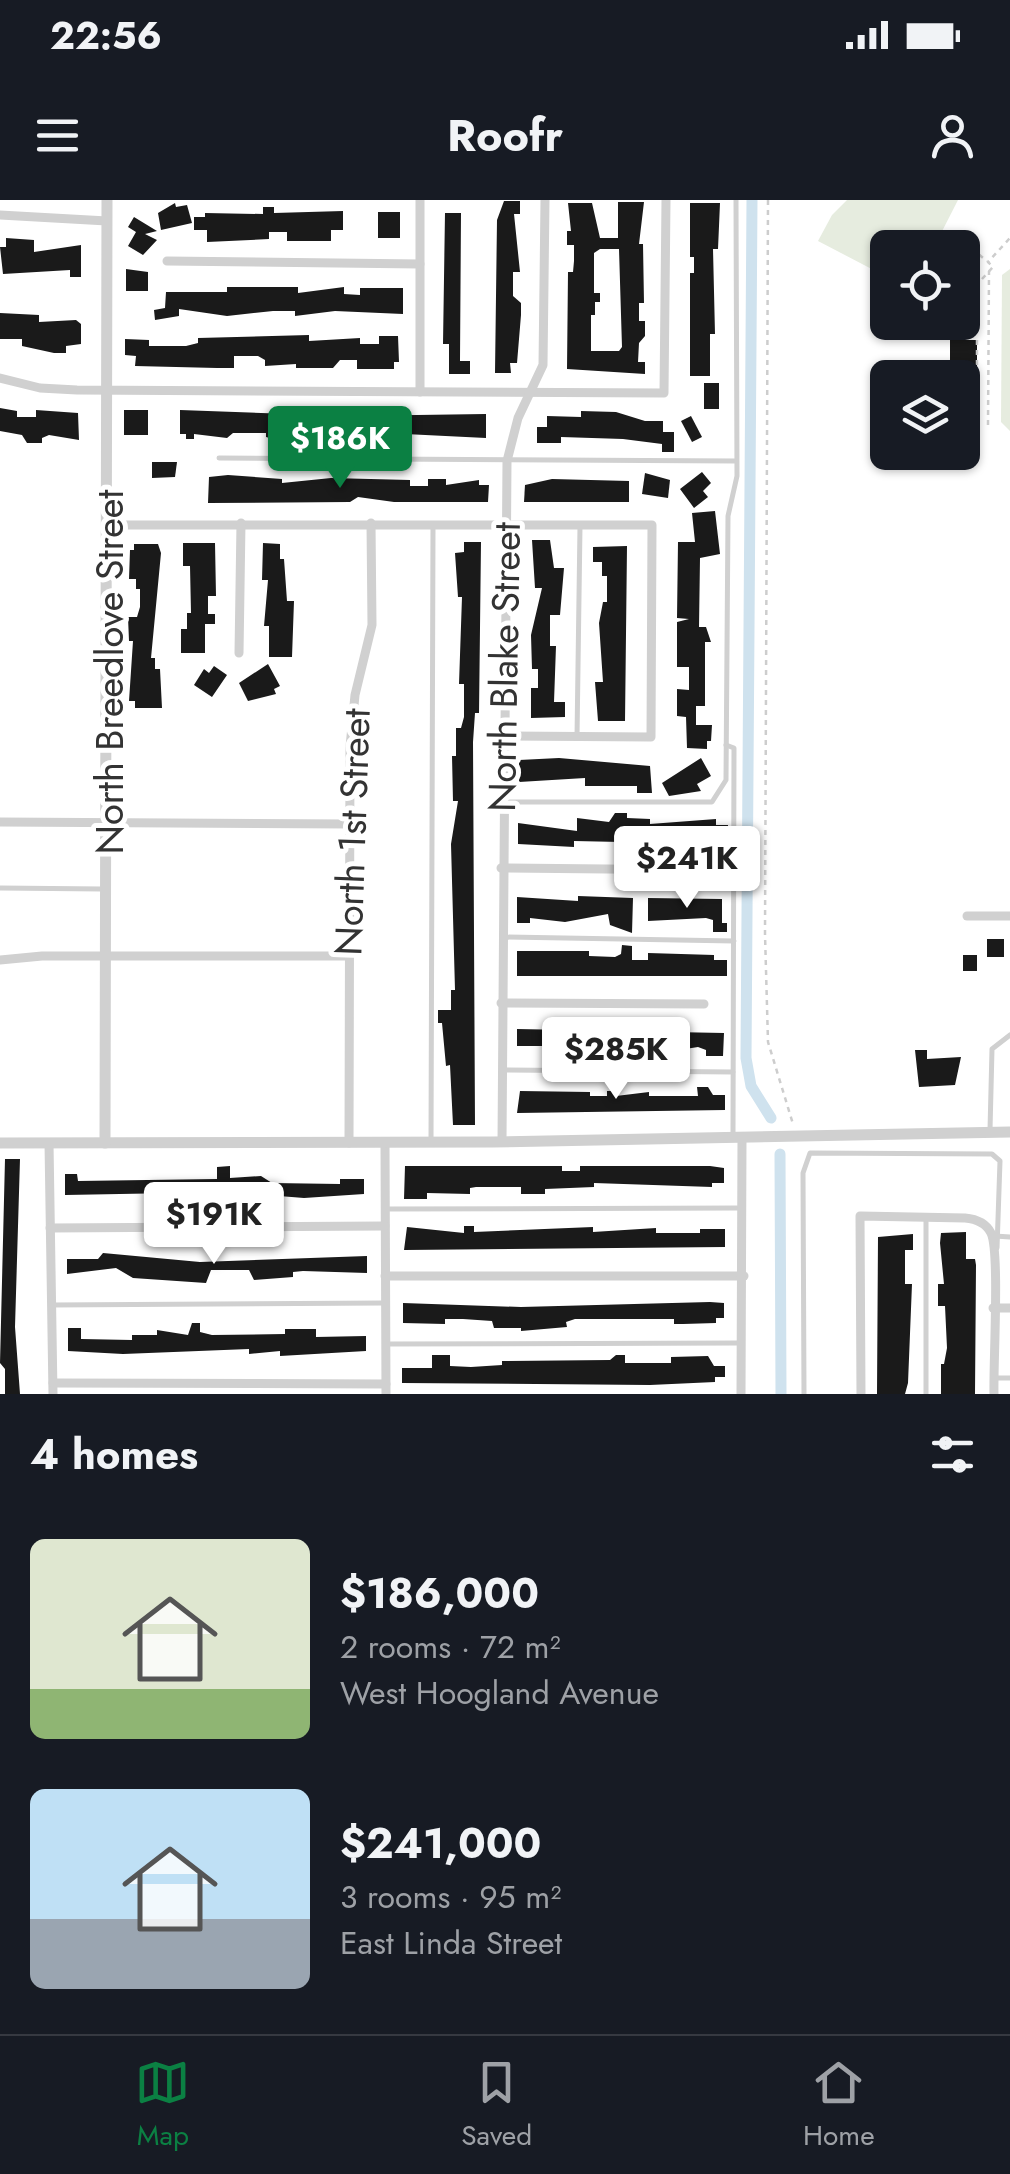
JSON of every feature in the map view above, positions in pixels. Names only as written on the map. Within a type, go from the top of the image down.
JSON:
[{"type":"street","name":"North Breedlove Street","points":[[105,1144],[109,889],[107,200]]},
{"type":"street","points":[[420,200],[420,392]]},
{"type":"street","name":"North Blake Street","points":[[502,1142],[501,868],[507,461],[508,444],[544,365],[545,200]]},
{"type":"street","points":[[0,378],[51,389],[664,394],[666,200]]},
{"type":"street","points":[[0,215],[107,221]]},
{"type":"street","points":[[168,261],[420,264]]},
{"type":"street","points":[[239,653],[241,522]]},
{"type":"street","name":"North 1st Street","points":[[349,1143],[351,720],[372,625],[371,523]]},
{"type":"street","points":[[109,525],[652,525],[651,737],[503,736]]},
{"type":"street","points":[[0,822],[350,824]]},
{"type":"street","points":[[501,868],[706,870]]},
{"type":"street","points":[[967,916],[1010,916]]},
{"type":"street","points":[[0,960],[348,956]]},
{"type":"street","points":[[502,1004],[704,1004]]},
{"type":"street","points":[[0,1143],[738,1140],[793,1135],[1010,1132]]},
{"type":"street","points":[[738,1140],[743,1208],[742,1394]]},
{"type":"street","points":[[49,1143],[53,1388],[386,1389],[385,1143]]},
{"type":"street","points":[[860,1394],[860,1216],[976,1220],[995,1236],[994,1394]]},
{"type":"street","points":[[50,1228],[385,1226]]},
{"type":"street","points":[[385,1276],[744,1276]]},
{"type":"street","points":[[994,1308],[1010,1308]]},
{"type":"lane","points":[[502,802],[712,802],[726,780],[728,516],[736,461],[736,200]]},
{"type":"lane","points":[[219,458],[736,461]]},
{"type":"lane","points":[[431,1142],[433,524]]},
{"type":"lane","points":[[577,737],[580,526]]},
{"type":"lane","points":[[726,745],[734,748],[733,1072],[738,1140]]},
{"type":"lane","points":[[0,888],[109,889]]},
{"type":"lane","points":[[501,937],[734,941]]},
{"type":"lane","points":[[990,1132],[992,1048],[1010,1036]]},
{"type":"lane","points":[[501,1070],[733,1072]]},
{"type":"lane","points":[[804,1394],[803,1173],[810,1153],[992,1154],[1000,1161],[1002,1180],[995,1236],[1010,1237]]},
{"type":"lane","points":[[385,1209],[743,1208]]},
{"type":"lane","points":[[926,1216],[926,1394]]},
{"type":"lane","points":[[52,1305],[385,1304]]},
{"type":"lane","points":[[386,1344],[742,1343]]},
{"type":"lane","points":[[994,1378],[1010,1378]]},
{"type":"path","points":[[768,200],[765,934],[768,1042],[792,1111],[793,1135]]},
{"type":"path","points":[[988,262],[1010,238]]},
{"type":"path","points":[[980,255],[992,266],[982,279]]},
{"type":"path","points":[[988,425],[989,270]]},
{"type":"path","points":[[977,340],[976,358],[988,358]]},
{"type":"shaded area","points":[[847,200],[958,200],[943,230],[870,230],[870,268],[818,241],[832,215]]},
{"type":"shaded area","points":[[1010,269],[1010,431],[1001,422],[1002,275]]},
{"type":"building","points":[[504,201],[520,201],[520,214],[514,214],[520,272],[513,272],[513,296],[521,303],[521,315],[517,363],[510,363],[511,373],[495,373],[497,220]]},
{"type":"building","points":[[618,202],[644,202],[639,244],[643,244],[644,303],[639,303],[639,321],[645,321],[645,336],[639,343],[638,362],[645,362],[645,374],[567,369],[568,272],[573,272],[574,261],[574,245],[567,245],[567,231],[571,231],[568,203],[592,203],[600,238],[618,238]],"holes":[[[600,249],[619,249],[622,347],[619,351],[591,351],[591,315],[595,315],[595,302],[600,302],[600,293],[594,293],[594,253]]]},
{"type":"building","points":[[175,203],[176,207],[187,205],[192,223],[161,230],[158,213]]},
{"type":"building","points":[[690,203],[720,203],[718,249],[713,249],[715,334],[710,334],[710,376],[690,376],[690,273],[694,273],[694,257],[690,257]]},
{"type":"building","points":[[263,207],[274,207],[274,213],[343,211],[343,230],[331,230],[331,241],[287,241],[287,232],[269,232],[269,239],[207,242],[207,230],[194,230],[194,217],[205,217],[205,213],[263,214]]},
{"type":"building","points":[[378,212],[400,212],[400,238],[378,238]]},
{"type":"building","points":[[445,213],[461,213],[460,361],[470,361],[470,374],[449,374],[449,344],[443,344]]},
{"type":"building","points":[[134,217],[157,231],[145,234],[157,240],[143,255],[128,246],[136,232],[128,227]]},
{"type":"building","points":[[6,238],[34,240],[34,252],[81,245],[81,277],[70,277],[70,270],[3,274],[0,247],[6,247]]},
{"type":"building","points":[[126,269],[148,272],[148,291],[126,291]]},
{"type":"building","points":[[227,287],[298,287],[298,293],[344,287],[344,294],[360,295],[360,288],[403,288],[403,314],[335,311],[295,316],[295,311],[273,311],[227,316],[179,309],[179,316],[155,320],[154,310],[165,308],[166,292],[227,292]]},
{"type":"building","points":[[0,313],[39,315],[39,322],[76,320],[81,324],[81,344],[66,346],[66,353],[54,353],[22,346],[22,339],[0,339]]},
{"type":"building","points":[[309,335],[309,341],[360,338],[360,344],[379,344],[379,336],[398,336],[399,362],[394,362],[394,369],[357,369],[357,360],[340,360],[333,368],[296,368],[296,364],[265,366],[265,360],[258,356],[234,356],[234,368],[135,366],[136,356],[125,355],[125,339],[149,340],[149,346],[186,346],[198,343],[198,338]]},
{"type":"building","points":[[950,340],[977,340],[977,360],[950,360]]},
{"type":"building","points":[[704,383],[719,383],[719,409],[704,409]]},
{"type":"building","points":[[0,408],[17,411],[17,417],[36,417],[36,410],[78,413],[79,440],[49,435],[42,438],[42,443],[27,443],[22,435],[0,431]]},
{"type":"building","points":[[124,410],[148,410],[148,435],[124,435]]},
{"type":"building","points":[[180,410],[347,416],[486,414],[486,438],[405,434],[391,440],[391,435],[334,433],[334,437],[277,440],[266,437],[266,433],[233,433],[227,438],[194,434],[194,439],[186,439],[186,434],[180,434]]},
{"type":"building","points":[[581,411],[616,412],[645,421],[663,421],[663,432],[674,432],[674,452],[662,452],[662,444],[623,439],[561,437],[561,443],[537,443],[537,427],[547,427],[547,416],[581,417]]},
{"type":"building","points":[[691,416],[702,437],[692,442],[681,421]]},
{"type":"building","points":[[152,462],[177,462],[175,477],[152,478]]},
{"type":"building","points":[[702,472],[711,483],[703,491],[708,497],[694,508],[680,489]]},
{"type":"building","points":[[645,473],[670,480],[668,498],[642,494]]},
{"type":"building","points":[[209,477],[282,479],[282,483],[331,478],[410,480],[410,486],[428,486],[428,479],[446,479],[446,485],[479,480],[479,485],[489,485],[488,502],[394,502],[358,497],[350,502],[208,503]]},
{"type":"building","points":[[552,479],[629,481],[629,502],[524,502],[525,485]]},
{"type":"building","points":[[715,511],[720,554],[700,558],[699,627],[706,627],[711,642],[705,642],[705,706],[696,706],[696,725],[712,725],[711,741],[707,741],[707,749],[687,748],[686,717],[677,716],[677,689],[689,690],[689,667],[677,667],[677,622],[689,619],[677,618],[678,542],[695,542],[692,513]]},
{"type":"building","points":[[532,540],[550,540],[554,568],[564,568],[560,615],[550,615],[550,646],[556,646],[554,702],[565,702],[565,717],[531,718],[531,688],[538,688],[538,669],[532,669],[531,635],[542,588],[535,588]]},
{"type":"building","points":[[464,542],[481,542],[479,713],[475,713],[473,742],[475,1125],[453,1125],[450,1065],[446,1066],[438,1010],[451,1010],[451,990],[455,990],[451,844],[458,801],[453,801],[452,756],[456,756],[456,728],[461,728],[464,717],[464,684],[459,684],[462,597],[458,597],[455,553],[464,552]]},
{"type":"building","points":[[183,543],[215,543],[216,596],[208,596],[208,614],[215,614],[215,624],[205,624],[205,653],[181,653],[181,629],[187,629],[187,613],[191,613],[190,566],[183,566]]},
{"type":"building","points":[[263,543],[280,544],[280,559],[284,559],[287,601],[294,601],[292,657],[269,657],[269,626],[264,626],[268,580],[262,580]]},
{"type":"building","points":[[134,544],[158,544],[161,553],[151,658],[155,658],[155,669],[160,669],[162,708],[135,708],[135,701],[129,701],[133,641],[129,641],[128,617],[137,617],[140,607],[140,589],[136,589],[136,579],[129,579],[130,550],[134,550]]},
{"type":"building","points":[[627,546],[625,721],[598,721],[595,682],[603,682],[599,623],[603,602],[607,602],[607,576],[602,576],[602,562],[593,562],[593,547]]},
{"type":"building","points":[[268,664],[280,686],[274,689],[276,694],[248,701],[239,683]]},
{"type":"building","points":[[214,666],[227,675],[212,697],[194,685],[204,669],[209,673]]},
{"type":"building","points":[[559,758],[650,766],[652,793],[637,793],[637,786],[585,786],[585,778],[519,782],[519,760]]},
{"type":"building","points":[[701,758],[711,776],[697,784],[701,791],[669,796],[662,783]]},
{"type":"building","points":[[615,813],[650,819],[650,824],[716,819],[716,825],[728,825],[728,840],[669,842],[621,837],[621,842],[574,841],[574,847],[518,844],[518,823],[577,831],[577,818],[609,822]]},
{"type":"building","points":[[578,896],[633,898],[632,933],[610,925],[608,914],[565,922],[530,918],[530,923],[517,923],[517,897],[578,901]]},
{"type":"building","points":[[648,898],[722,899],[722,923],[727,923],[727,932],[713,932],[713,920],[706,918],[648,921]]},
{"type":"building","points":[[987,939],[1004,939],[1004,957],[987,957]]},
{"type":"building","points":[[622,945],[632,946],[632,960],[648,960],[648,953],[714,955],[714,960],[727,960],[727,976],[517,976],[517,951],[589,951],[589,956],[615,957],[621,954]]},
{"type":"building","points":[[963,955],[977,955],[977,971],[963,971]]},
{"type":"building","points":[[517,1029],[724,1033],[723,1056],[706,1056],[706,1050],[698,1047],[666,1052],[666,1047],[647,1047],[647,1055],[582,1047],[546,1050],[547,1046],[517,1046]]},
{"type":"building","points":[[915,1050],[927,1050],[927,1059],[961,1057],[955,1085],[919,1087]]},
{"type":"building","points":[[697,1087],[708,1087],[713,1095],[725,1095],[725,1110],[517,1113],[520,1091],[590,1092],[590,1096],[607,1096],[607,1091],[616,1091],[616,1096],[649,1092],[649,1096],[698,1096]]},
{"type":"building","points":[[5,1159],[20,1159],[15,1327],[20,1394],[5,1394],[5,1369],[0,1363]]},
{"type":"building","points":[[230,1166],[230,1178],[261,1176],[272,1183],[340,1184],[340,1179],[364,1179],[364,1194],[304,1198],[229,1192],[65,1195],[65,1174],[77,1174],[78,1181],[217,1179],[217,1167]]},
{"type":"building","points":[[405,1166],[562,1166],[562,1171],[580,1171],[580,1166],[710,1166],[724,1168],[724,1183],[712,1183],[712,1187],[594,1183],[594,1187],[545,1189],[545,1194],[521,1194],[521,1187],[476,1187],[470,1188],[470,1194],[427,1193],[427,1199],[404,1199]]},
{"type":"building","points":[[464,1226],[474,1226],[474,1232],[593,1227],[593,1232],[656,1228],[656,1233],[700,1233],[700,1229],[725,1229],[725,1247],[404,1250],[407,1227],[464,1233]]},
{"type":"building","points":[[966,1232],[966,1259],[975,1259],[976,1265],[975,1394],[941,1394],[941,1364],[947,1348],[945,1306],[938,1306],[938,1284],[944,1284],[941,1233]]},
{"type":"building","points":[[913,1234],[913,1250],[905,1250],[905,1284],[912,1284],[908,1383],[905,1394],[877,1394],[878,1237]]},
{"type":"building","points":[[103,1253],[200,1262],[367,1256],[367,1273],[303,1271],[293,1272],[293,1277],[254,1280],[249,1270],[211,1270],[206,1283],[133,1278],[116,1268],[67,1274],[67,1259],[98,1259]]},
{"type":"building","points":[[710,1302],[724,1303],[724,1318],[716,1318],[716,1323],[683,1324],[674,1324],[674,1319],[575,1319],[566,1322],[567,1327],[521,1331],[494,1328],[492,1321],[463,1319],[445,1319],[445,1324],[403,1323],[403,1303],[521,1307]]},
{"type":"building","points":[[192,1323],[200,1323],[200,1332],[212,1335],[285,1334],[285,1329],[316,1329],[316,1337],[366,1336],[366,1351],[280,1356],[280,1351],[249,1354],[249,1349],[123,1354],[68,1351],[68,1328],[81,1328],[81,1339],[132,1340],[132,1335],[157,1335],[157,1330],[188,1335]]},
{"type":"building","points":[[432,1355],[450,1355],[450,1366],[471,1367],[502,1365],[502,1361],[610,1360],[616,1355],[625,1355],[625,1363],[671,1363],[671,1357],[708,1356],[714,1366],[725,1366],[725,1377],[715,1377],[715,1382],[650,1385],[402,1383],[402,1368],[432,1368]]},
{"type":"waterway","points":[[752,200],[746,1058],[751,1086],[771,1118]]},
{"type":"waterway","points":[[780,1154],[781,1394]]}]
